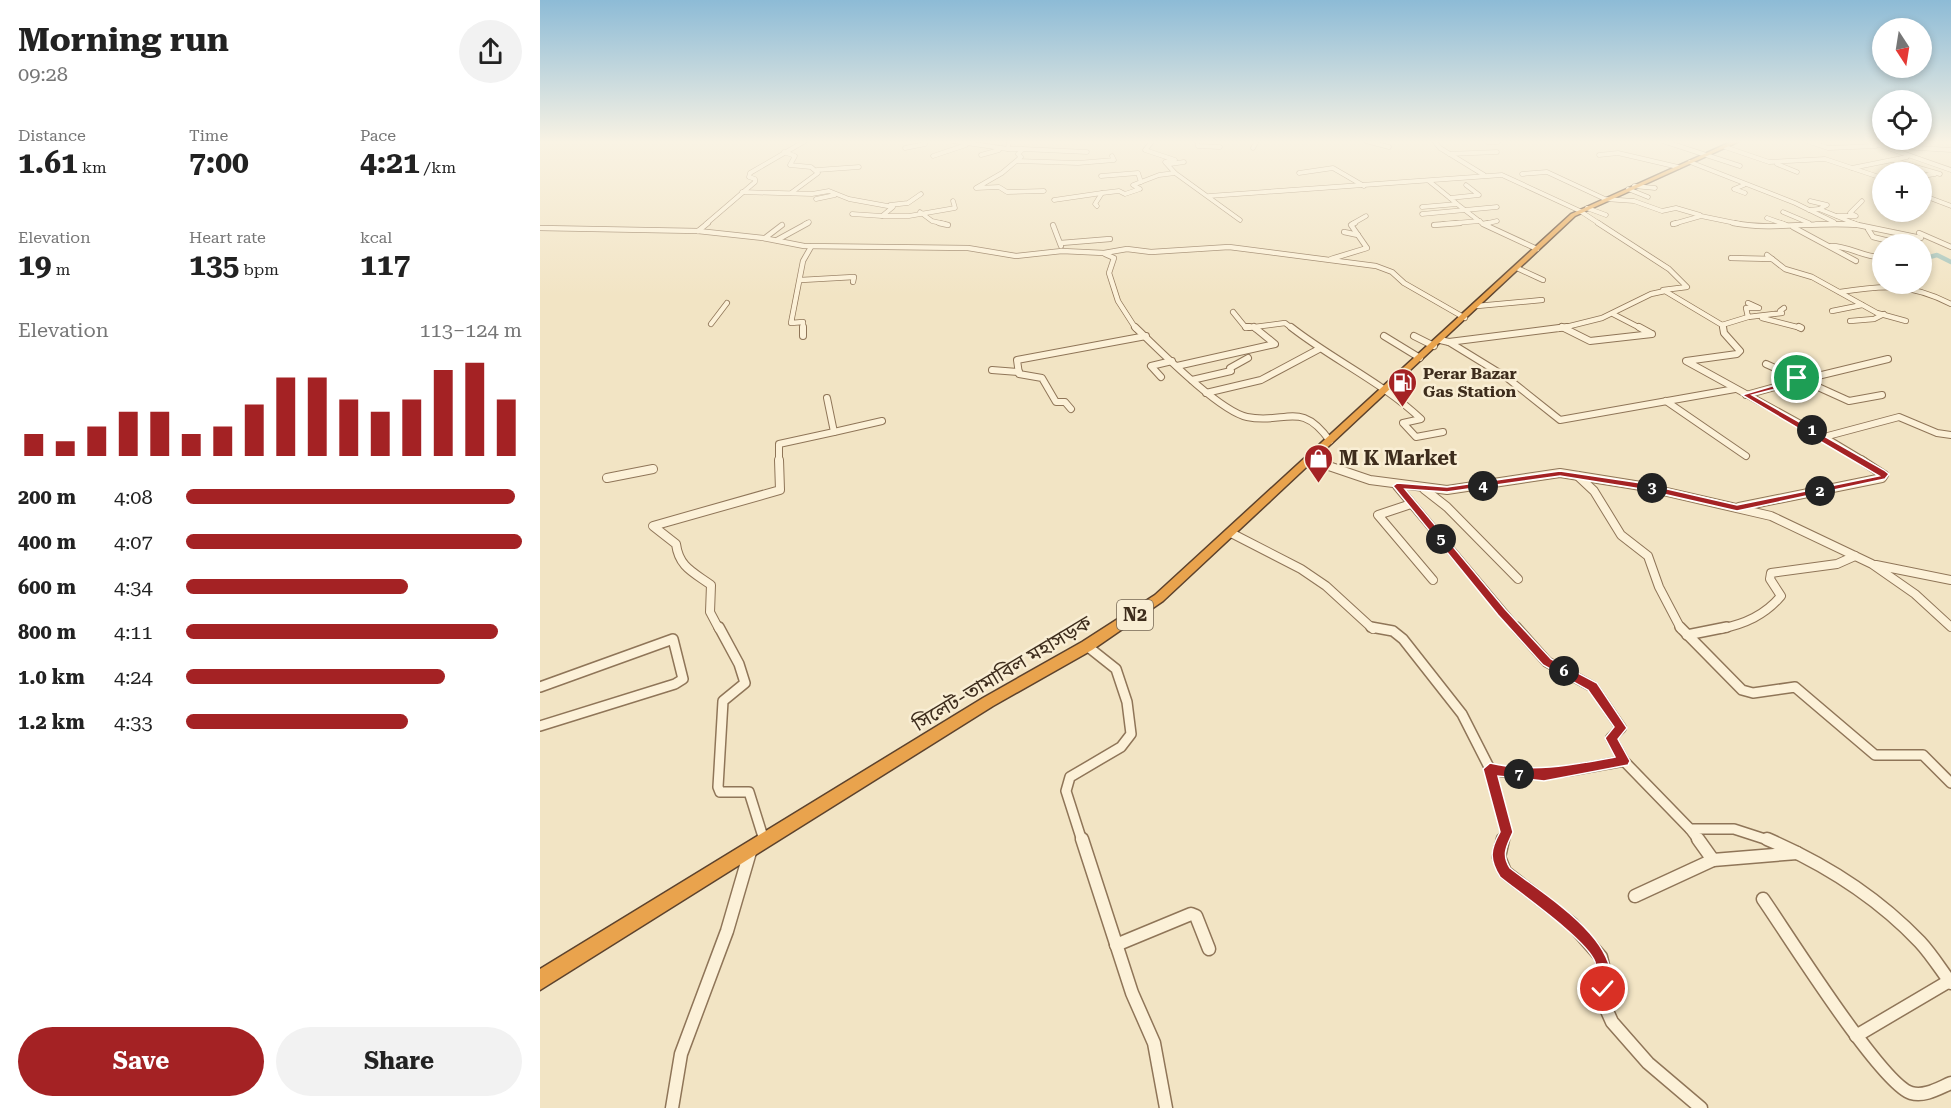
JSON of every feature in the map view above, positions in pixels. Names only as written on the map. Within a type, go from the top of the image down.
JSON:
[{"type":"highway","name":"সিলেট-তামাবিল মহাসড়ক","points":[[540,980],[988,702],[1087,646],[1160,598],[1420,358],[1441,343],[1537,249],[1584,209],[1619,193]]},
{"type":"street","points":[[698,231],[723,213],[741,193]]},
{"type":"street","points":[[777,193],[803,193]]},
{"type":"street","points":[[816,199],[835,195],[832,193]]},
{"type":"street","points":[[833,193],[864,202],[890,205],[908,203],[921,194]]},
{"type":"street","points":[[1097,206],[1095,204],[1102,193]]},
{"type":"street","points":[[1054,200],[1111,193]]},
{"type":"street","points":[[1202,193],[1240,220]]},
{"type":"street","points":[[1209,196],[1260,193]]},
{"type":"street","points":[[1443,193],[1482,222],[1537,249]]},
{"type":"street","points":[[1450,198],[1479,195],[1476,193]]},
{"type":"street","points":[[1545,193],[1584,209],[1606,215]]},
{"type":"street","points":[[1591,193],[1605,199],[1634,201],[1662,211],[1677,207],[1701,216],[1758,228],[1835,223],[1858,225]]},
{"type":"street","points":[[1641,193],[1648,197]]},
{"type":"street","points":[[1766,193],[1835,223]]},
{"type":"street","points":[[1932,199],[1951,206]]},
{"type":"street","points":[[852,214],[906,217],[920,212],[956,208],[953,201]]},
{"type":"street","points":[[1809,210],[1827,205],[1810,201]]},
{"type":"street","points":[[1833,216],[1856,216],[1850,213],[1862,201]]},
{"type":"street","points":[[1422,207],[1457,204]]},
{"type":"street","points":[[882,216],[893,207],[890,205]]},
{"type":"street","points":[[1422,214],[1497,207]]},
{"type":"street","points":[[1441,343],[1586,323],[1613,314],[1660,290],[1687,287],[1669,269],[1584,209]]},
{"type":"street","points":[[1819,209],[1868,229],[1912,230],[1948,243]]},
{"type":"street","points":[[920,212],[933,221],[948,225]]},
{"type":"street","points":[[1783,212],[1812,224]]},
{"type":"street","points":[[1329,260],[1367,248],[1351,225],[1366,216]]},
{"type":"street","points":[[1673,224],[1701,216]]},
{"type":"street","points":[[1767,218],[1790,226],[1856,261]]},
{"type":"street","points":[[1434,225],[1497,221]]},
{"type":"street","points":[[777,240],[808,222]]},
{"type":"street","points":[[765,238],[782,225]]},
{"type":"street","points":[[1053,225],[1062,251]]},
{"type":"street","points":[[540,228],[698,231],[765,238],[811,247],[982,249],[1016,256],[1062,251],[1104,253],[1127,249],[1151,252],[1229,247],[1376,266],[1392,272],[1404,284],[1465,318]]},
{"type":"street","points":[[1868,229],[1872,235]]},
{"type":"street","points":[[1906,230],[1914,234]]},
{"type":"street","points":[[1344,232],[1358,235]]},
{"type":"street","points":[[925,247],[927,239]]},
{"type":"street","points":[[1061,243],[1110,239]]},
{"type":"street","points":[[1838,242],[1868,258],[1872,258]]},
{"type":"street","points":[[1831,246],[1847,245]]},
{"type":"street","points":[[1276,246],[1285,253]]},
{"type":"street","points":[[802,336],[803,322],[790,323],[801,280],[803,261],[811,247]]},
{"type":"street","points":[[1104,253],[1114,258],[1109,273],[1122,309],[1133,326],[1206,393],[1246,417],[1297,416],[1317,423],[1330,441]]},
{"type":"street","points":[[1767,255],[1785,269],[1812,277],[1862,305],[1906,321]]},
{"type":"street","points":[[1731,258],[1773,260]]},
{"type":"street","points":[[1517,268],[1543,280]]},
{"type":"street","points":[[801,280],[854,277],[853,282]]},
{"type":"street","points":[[1839,292],[1893,286],[1922,288],[1951,304]]},
{"type":"street","points":[[1660,290],[1722,325],[1724,333],[1740,352],[1686,361],[1824,437],[1884,474],[1882,478],[1737,508]]},
{"type":"street","points":[[1477,306],[1488,308],[1542,300]]},
{"type":"street","points":[[1748,303],[1759,308],[1746,308],[1748,317]]},
{"type":"street","points":[[712,322],[726,304]]},
{"type":"street","points":[[1832,310],[1862,305]]},
{"type":"street","points":[[1760,318],[1782,313],[1780,311],[1784,308]]},
{"type":"street","points":[[1233,312],[1246,328],[1285,323],[1319,349],[1397,396],[1421,419],[1402,423],[1416,437],[1443,432]]},
{"type":"street","points":[[1560,327],[1590,341],[1652,334],[1613,314]]},
{"type":"street","points":[[1850,321],[1874,319],[1884,314]]},
{"type":"street","points":[[1722,325],[1748,317],[1801,328]]},
{"type":"street","points":[[1161,377],[1151,366],[1275,344],[1253,327]]},
{"type":"street","points":[[1019,372],[1017,360],[1146,336]]},
{"type":"street","points":[[1384,336],[1420,358]]},
{"type":"street","points":[[1414,336],[1441,343],[1506,377],[1560,420],[1571,420],[1735,389]]},
{"type":"street","points":[[1206,393],[1261,380],[1319,349]]},
{"type":"street","points":[[1192,380],[1231,371],[1230,368],[1248,358]]},
{"type":"street","points":[[1746,395],[1888,359]]},
{"type":"street","points":[[1766,364],[1797,378],[1797,381]]},
{"type":"street","points":[[992,370],[1008,374],[1019,372],[1042,378],[1056,402],[1065,402],[1071,409]]},
{"type":"street","points":[[1797,381],[1807,382],[1849,400],[1882,395]]},
{"type":"street","points":[[827,398],[834,432]]},
{"type":"street","points":[[1666,401],[1746,456]]},
{"type":"street","points":[[1868,417],[1877,423]]},
{"type":"street","points":[[1824,437],[1899,417],[1937,433],[1951,435]]},
{"type":"street","points":[[764,840],[749,792],[720,792],[718,787],[723,701],[725,696],[743,688],[745,683],[739,664],[710,612],[711,585],[684,566],[678,558],[676,544],[653,526],[780,490],[779,444],[882,421]]},
{"type":"street","points":[[1311,460],[1350,475],[1397,486],[1458,489],[1560,473],[1575,474],[1771,516],[1872,564],[1915,594],[1951,627]]},
{"type":"street","points":[[607,478],[653,468]]},
{"type":"street","points":[[1575,474],[1594,491],[1621,535],[1648,556],[1659,587],[1680,628],[1746,693],[1796,687],[1875,755],[1923,755],[1951,783]]},
{"type":"street","points":[[1397,486],[1502,612],[1547,662],[1593,687],[1600,695],[1621,728],[1611,738],[1624,761],[1690,829],[1713,860]]},
{"type":"street","points":[[1422,487],[1447,507],[1518,579]]},
{"type":"street","points":[[1411,504],[1378,515],[1433,580]]},
{"type":"street","points":[[1231,532],[1301,569],[1326,586],[1373,629],[1393,631],[1403,639],[1462,714],[1490,769],[1506,832],[1499,847],[1497,860],[1505,872],[1587,939],[1601,957],[1605,972],[1603,989],[1605,1008],[1611,1023],[1677,1091],[1701,1108]]},
{"type":"street","points":[[1687,635],[1743,625],[1775,604],[1781,596],[1770,579],[1772,573],[1837,564],[1855,556]]},
{"type":"street","points":[[1872,564],[1951,580]]},
{"type":"street","points":[[540,687],[673,639],[683,679],[675,684],[540,726]]},
{"type":"street","points":[[1087,646],[1116,669],[1127,702],[1131,734],[1120,747],[1070,777],[1066,791],[1132,993],[1154,1043],[1166,1108]]},
{"type":"street","points":[[1490,769],[1510,774],[1544,775],[1624,761]]},
{"type":"street","points":[[1690,829],[1722,827],[1741,830],[1798,853],[1873,900],[1919,941],[1951,982],[1856,1036]]},
{"type":"street","points":[[672,1108],[681,1054],[727,931],[751,848]]},
{"type":"street","points":[[1635,896],[1713,860],[1798,853]]},
{"type":"street","points":[[1762,899],[1856,1036],[1881,1066],[1910,1095],[1921,1095],[1951,1083]]},
{"type":"street","points":[[1116,945],[1191,914],[1196,916],[1209,949]]},
{"type":"waterway","points":[[1932,256],[1937,255],[1951,262]]},
{"type":"place","name":"Perar Bazar Gas Station","points":[[1402,408]]},
{"type":"place","name":"M K Market","points":[[1318,484]]},
{"type":"route","points":[[1603,989],[1605,972],[1601,957],[1587,939],[1505,872],[1497,860],[1499,847],[1506,832],[1490,769],[1510,774],[1544,775],[1624,761],[1611,738],[1621,728],[1607,704],[1593,687],[1547,662],[1502,612],[1397,486],[1447,490],[1560,473],[1641,486],[1737,508],[1882,478],[1884,474],[1824,437],[1746,395],[1797,381],[1797,378]]}]
